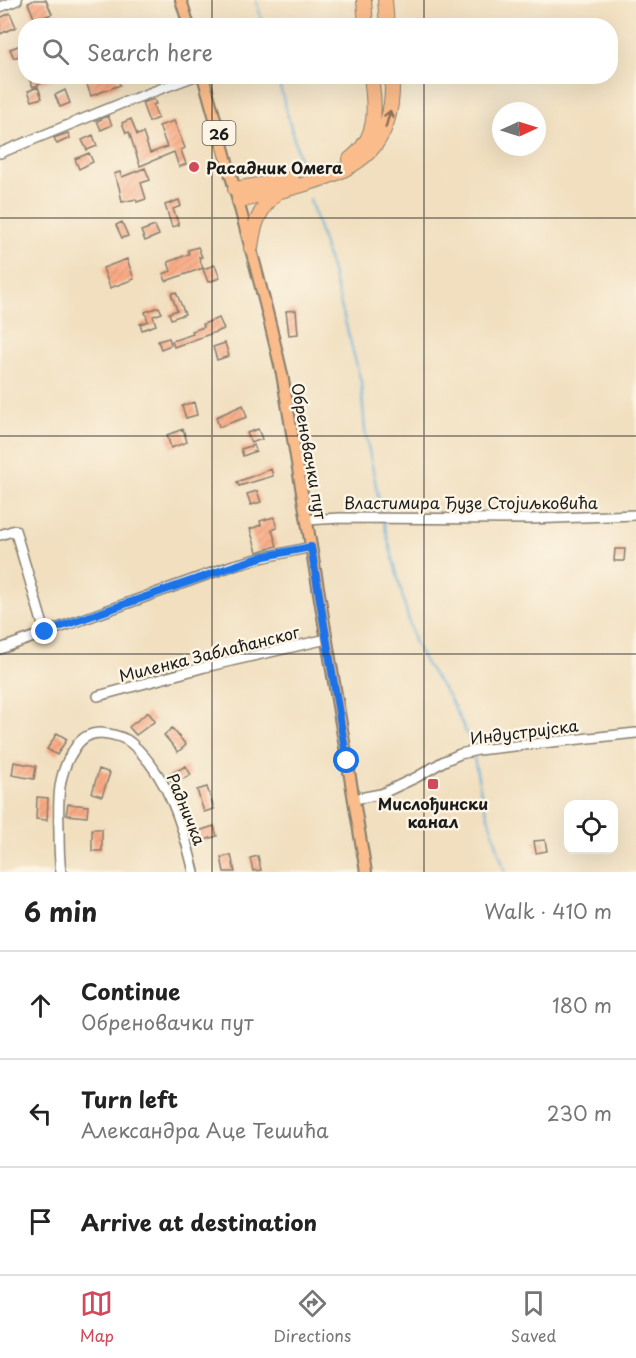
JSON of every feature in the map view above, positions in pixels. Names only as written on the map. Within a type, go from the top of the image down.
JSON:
[{"type":"highway","points":[[364,0],[365,18]]},
{"type":"highway","points":[[385,0],[386,18]]},
{"type":"highway","points":[[237,195],[339,165],[355,155],[369,135],[373,124],[372,84]]},
{"type":"highway","points":[[237,195],[277,192],[341,172],[353,165],[369,153],[385,128],[392,103],[392,84]]},
{"type":"highway","points":[[251,248],[260,212],[277,192]]},
{"type":"main road","points":[[182,0],[187,18]]},
{"type":"main road","name":"Обреновачки пут","points":[[205,84],[237,195],[282,374],[366,872]]},
{"type":"street","points":[[0,8],[17,0]]},
{"type":"street","points":[[0,153],[174,84]]},
{"type":"street","name":"Властимира Ђузе Стојиљковића","points":[[307,520],[530,519],[636,515]]},
{"type":"street","points":[[0,535],[15,530],[45,632]]},
{"type":"street","points":[[0,649],[234,566],[265,556],[311,547]]},
{"type":"street","name":"Миленка Заблаћанског","points":[[98,696],[206,667],[327,639]]},
{"type":"street","name":"Радничка","points":[[61,872],[59,794],[65,761],[82,738],[94,733],[115,735],[130,741],[155,770],[175,810],[194,872]]},
{"type":"street","name":"Индустријска","points":[[354,799],[389,791],[444,761],[478,750],[636,733]]},
{"type":"building","points":[[34,0],[46,0],[52,14],[34,18],[28,3]]},
{"type":"building","points":[[10,13],[16,27],[0,34],[0,18]]},
{"type":"building","points":[[18,46],[18,56],[14,58],[10,49]]},
{"type":"building","points":[[87,84],[120,85],[91,96]]},
{"type":"building","points":[[38,87],[42,98],[32,101],[28,91]]},
{"type":"building","points":[[65,90],[70,103],[60,107],[55,95]]},
{"type":"building","points":[[154,99],[156,104],[153,105],[158,118],[149,122],[142,103]]},
{"type":"building","points":[[108,116],[112,125],[101,130],[97,121]]},
{"type":"building","points":[[131,119],[137,135],[143,133],[150,153],[167,147],[159,126],[174,121],[185,148],[181,150],[186,164],[179,167],[174,152],[140,166],[129,132],[126,133],[122,123]]},
{"type":"building","points":[[68,133],[70,138],[57,144],[54,138]]},
{"type":"building","points":[[93,135],[97,146],[87,150],[82,140]]},
{"type":"building","points":[[89,153],[93,162],[79,169],[75,159]]},
{"type":"building","points":[[145,168],[150,180],[141,183],[146,199],[137,202],[136,199],[122,202],[114,174],[120,172],[122,177]]},
{"type":"building","points":[[179,200],[181,206],[173,209],[179,225],[172,227],[165,205]]},
{"type":"building","points":[[122,222],[128,236],[122,238],[116,225]]},
{"type":"building","points":[[155,226],[159,235],[145,241],[141,231]]},
{"type":"building","points":[[198,247],[203,268],[166,281],[163,274],[171,271],[168,262],[189,254],[188,250]]},
{"type":"building","points":[[127,259],[134,279],[110,288],[103,268]]},
{"type":"building","points":[[215,265],[220,278],[208,282],[203,269]]},
{"type":"building","points":[[176,292],[185,314],[171,319],[169,313],[177,310],[171,294]]},
{"type":"building","points":[[159,307],[162,313],[153,316],[156,325],[142,330],[140,324],[148,321],[145,312]]},
{"type":"building","points":[[296,310],[298,334],[289,335],[286,311]]},
{"type":"building","points":[[219,318],[224,329],[174,347],[172,341],[193,334],[192,331],[204,327],[203,324]]},
{"type":"building","points":[[169,338],[171,345],[161,349],[158,341]]},
{"type":"building","points":[[225,343],[229,356],[217,360],[213,347]]},
{"type":"building","points":[[194,402],[197,415],[186,418],[182,406]]},
{"type":"building","points":[[243,405],[247,417],[219,427],[216,417]]},
{"type":"building","points":[[183,429],[187,442],[171,448],[167,435]]},
{"type":"building","points":[[258,429],[262,439],[251,443],[247,433]]},
{"type":"building","points":[[254,445],[256,451],[243,456],[241,449]]},
{"type":"building","points":[[271,469],[273,476],[239,486],[237,482]]},
{"type":"building","points":[[257,491],[261,502],[251,505],[247,494]]},
{"type":"building","points":[[274,517],[277,528],[272,530],[277,546],[257,552],[250,529],[261,525],[260,521]]},
{"type":"building","points":[[615,549],[625,549],[624,561],[614,561]]},
{"type":"building","points":[[148,712],[155,721],[136,735],[129,727]]},
{"type":"building","points":[[172,728],[186,745],[178,752],[164,735]]},
{"type":"building","points":[[57,733],[67,739],[57,755],[47,749]]},
{"type":"building","points":[[14,762],[36,766],[34,779],[12,775]]},
{"type":"building","points":[[186,766],[191,775],[173,784],[168,775]]},
{"type":"building","points":[[99,769],[110,773],[102,796],[92,793]]},
{"type":"building","points":[[207,787],[214,809],[204,812],[197,790]]},
{"type":"building","points":[[37,797],[48,798],[47,820],[36,819]]},
{"type":"building","points":[[68,804],[88,806],[87,817],[66,815]]},
{"type":"building","points":[[214,826],[217,836],[195,843],[192,833]]},
{"type":"building","points":[[92,829],[102,829],[102,851],[92,851]]},
{"type":"building","points":[[545,840],[547,851],[536,853],[534,841]]},
{"type":"building","points":[[231,855],[235,872],[224,872],[221,857]]},
{"type":"building","points":[[258,856],[261,870],[253,871],[250,858]]},
{"type":"waterway","points":[[256,0],[261,18]]},
{"type":"waterway","points":[[279,84],[301,164]]},
{"type":"waterway","points":[[310,199],[361,382],[365,431],[382,515]]},
{"type":"waterway","points":[[383,520],[414,641],[426,664],[449,697],[470,740],[471,748]]},
{"type":"waterway","points":[[473,753],[481,793],[505,872]]},
{"type":"place","name":"Расадник Омега","points":[[194,167]]},
{"type":"place","name":"Мислођински канал","points":[[433,784]]},
{"type":"route","points":[[45,632],[265,556],[311,547],[347,761]]}]
